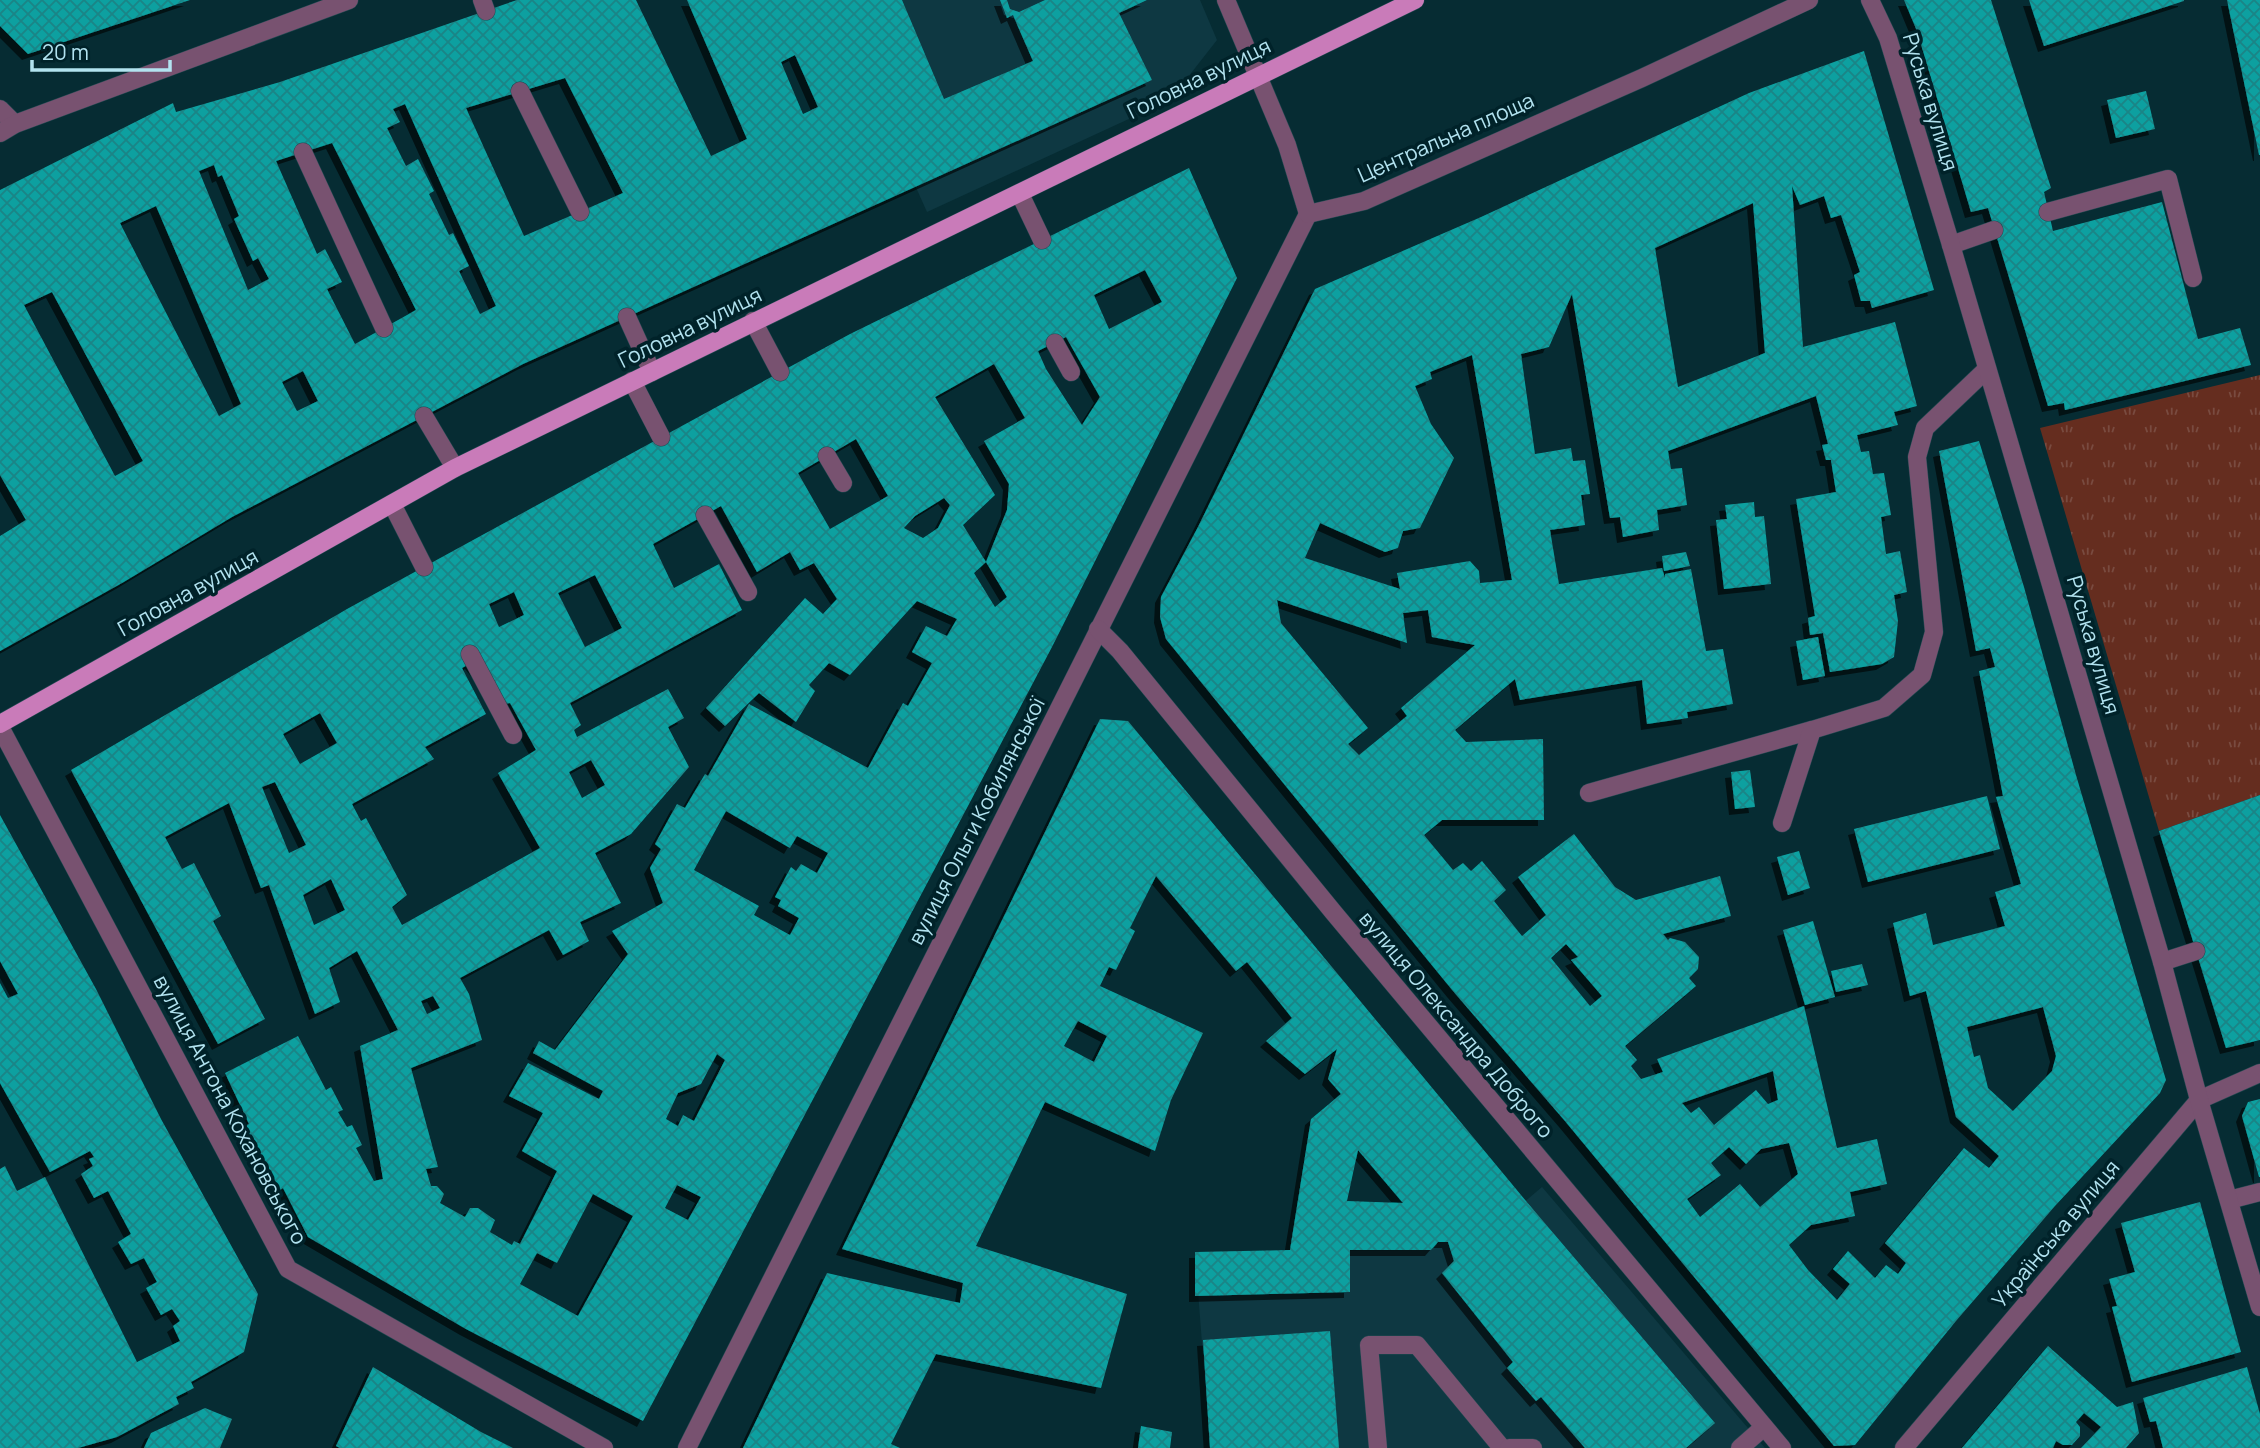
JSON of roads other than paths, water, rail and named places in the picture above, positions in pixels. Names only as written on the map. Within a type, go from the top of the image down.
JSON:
[{"type":"main road","name":"Головна вулиця","points":[[0,726],[455,468],[1415,0]]},
{"type":"street","points":[[0,109],[8,129],[349,0]]},
{"type":"street","points":[[1226,0],[1287,145],[1308,214]]},
{"type":"street","name":"Центральна площа","points":[[1308,214],[1364,201],[1642,78],[1809,0]]},
{"type":"street","name":"Руська вулиця","points":[[1870,0],[1888,38],[1951,245],[2162,962],[2199,1100],[2260,1307]]},
{"type":"street","points":[[520,92],[580,212]]},
{"type":"street","points":[[303,152],[384,328]]},
{"type":"street","points":[[2048,212],[2168,179],[2193,278]]},
{"type":"street","points":[[1020,194],[1042,240]]},
{"type":"street","name":"вулиця Ольги Кобилянської","points":[[687,1448],[1308,214]]},
{"type":"street","points":[[1951,245],[1994,230]]},
{"type":"street","points":[[627,317],[652,372]]},
{"type":"street","points":[[752,321],[780,372]]},
{"type":"street","points":[[1055,343],[1071,372]]},
{"type":"street","points":[[1589,793],[1884,708],[1922,675],[1934,632],[1917,457],[1925,428],[1987,369]]},
{"type":"street","points":[[632,381],[661,437]]},
{"type":"street","points":[[424,416],[455,468]]},
{"type":"street","points":[[827,456],[843,483]]},
{"type":"street","points":[[392,504],[424,567]]},
{"type":"street","points":[[705,515],[748,592]]},
{"type":"street","name":"вулиця Олександра Доброго","points":[[1098,629],[1120,651],[1334,913],[1782,1448]]},
{"type":"street","points":[[470,654],[513,736]]},
{"type":"street","name":"вулиця Антона Кохановського","points":[[0,726],[288,1269],[604,1448]]},
{"type":"street","points":[[1782,823],[1812,730]]},
{"type":"street","points":[[2162,962],[2196,951]]},
{"type":"street","name":"Українська вулиця","points":[[1904,1448],[2199,1100],[2260,1073]]},
{"type":"street","points":[[2229,1200],[2260,1192]]},
{"type":"street","points":[[1378,1448],[1369,1345],[1416,1345],[1502,1448]]},
{"type":"street","points":[[1740,1448],[1764,1427]]},
{"type":"street","points":[[1509,1448],[1533,1448]]}]
